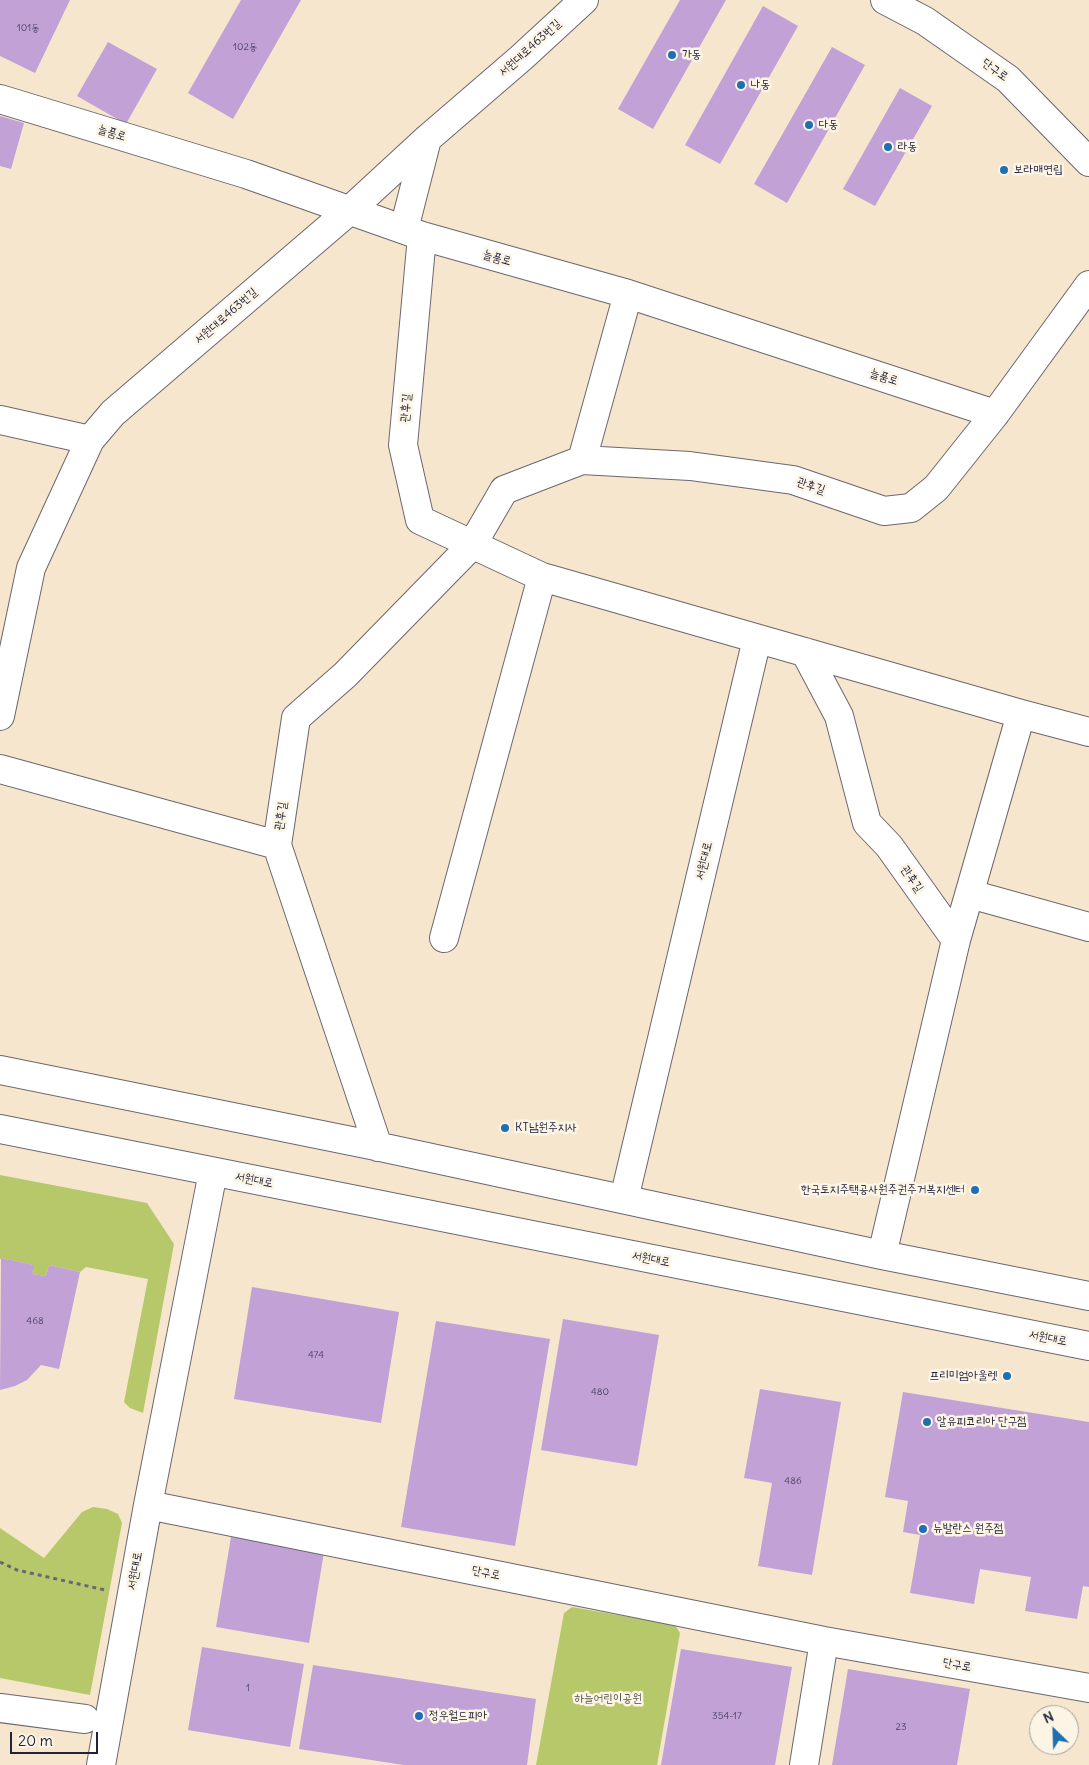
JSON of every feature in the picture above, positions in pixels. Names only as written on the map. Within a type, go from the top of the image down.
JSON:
[{"type":"street","name":"서원대로463번길","points":[[0,716],[30,568],[90,440],[113,412],[350,210],[584,0]]},
{"type":"street","name":"단구로","points":[[884,0],[925,21],[1008,79],[1089,162]]},
{"type":"street","name":"늘품로","points":[[0,99],[246,174],[413,233],[628,294],[995,414]]},
{"type":"street","points":[[413,233],[427,139]]},
{"type":"street","name":"관후길","points":[[413,233],[403,446],[420,520],[542,577],[1089,732]]},
{"type":"street","points":[[995,414],[1089,285]]},
{"type":"street","points":[[582,460],[628,294]]},
{"type":"street","name":"관후길","points":[[378,1147],[277,845],[296,718],[346,675],[472,545],[504,490],[582,460],[690,466],[793,480],[884,511],[911,508],[936,488],[995,414]]},
{"type":"street","points":[[0,420],[90,440]]},
{"type":"street","points":[[444,938],[542,577]]},
{"type":"street","name":"서원대로","points":[[624,1199],[757,639]]},
{"type":"street","name":"관후길","points":[[805,652],[839,716],[867,823],[889,846],[956,940]]},
{"type":"street","points":[[882,1255],[956,940],[1021,714]]},
{"type":"street","points":[[0,769],[277,845]]},
{"type":"street","points":[[970,894],[1089,927]]},
{"type":"street","points":[[0,1070],[378,1147],[882,1255],[1089,1296]]},
{"type":"street","name":"서원대로","points":[[0,1128],[1089,1346]]},
{"type":"street","name":"서원대로","points":[[101,1765],[148,1505],[213,1172]]},
{"type":"street","name":"단구로","points":[[148,1505],[824,1641],[1089,1688]]},
{"type":"street","points":[[804,1765],[824,1641]]},
{"type":"street","points":[[0,1708],[85,1719]]},
{"type":"path","points":[[0,1562],[17,1570],[109,1591]]},
{"type":"green space","points":[[0,1175],[147,1203],[174,1244],[143,1413],[130,1408],[124,1402],[148,1279],[86,1267],[80,1272],[49,1265],[46,1276],[32,1274],[33,1265],[1,1258],[0,1260]]},
{"type":"green space","points":[[93,1507],[107,1509],[118,1514],[122,1523],[90,1695],[0,1678],[0,1528],[44,1558],[82,1512]]},
{"type":"green space","name":"하늘어린이공원","points":[[572,1607],[675,1625],[680,1633],[657,1765],[536,1765],[564,1613]]},
{"type":"building","points":[[0,0],[70,0],[35,73],[0,56]]},
{"type":"building","points":[[241,0],[301,0],[233,119],[188,93]]},
{"type":"building","name":"가동","points":[[680,0],[726,0],[653,129],[618,109]]},
{"type":"building","name":"나동","points":[[763,6],[798,26],[720,164],[685,145]]},
{"type":"building","points":[[108,42],[157,69],[126,124],[77,96]]},
{"type":"building","name":"다동","points":[[832,47],[865,65],[787,203],[754,184]]},
{"type":"building","name":"라동","points":[[900,88],[932,106],[875,206],[843,189]]},
{"type":"building","points":[[0,116],[24,123],[11,169],[0,166]]},
{"type":"building","points":[[1,1258],[34,1265],[32,1274],[46,1276],[49,1265],[80,1272],[59,1369],[41,1365],[27,1380],[0,1390]]},
{"type":"building","points":[[252,1287],[399,1312],[381,1423],[234,1399]]},
{"type":"building","points":[[563,1319],[659,1335],[637,1466],[541,1450]]},
{"type":"building","points":[[436,1321],[550,1339],[515,1546],[401,1527]]},
{"type":"building","points":[[760,1389],[841,1402],[812,1575],[758,1566],[772,1483],[744,1478]]},
{"type":"building","points":[[903,1392],[1089,1422],[1089,1587],[1083,1586],[1077,1619],[1025,1611],[1031,1577],[980,1569],[974,1604],[910,1593],[920,1535],[903,1532],[908,1501],[885,1497]]},
{"type":"building","points":[[231,1537],[324,1552],[309,1643],[216,1627]]},
{"type":"building","points":[[202,1647],[304,1664],[290,1747],[188,1730]]},
{"type":"building","points":[[681,1649],[792,1667],[775,1765],[661,1765]]},
{"type":"building","name":"정우월드피아","points":[[313,1665],[536,1699],[527,1765],[404,1765],[299,1749]]},
{"type":"building","points":[[848,1669],[970,1689],[957,1765],[832,1765]]},
{"type":"place","name":"가동","points":[[672,55]]},
{"type":"place","name":"나동","points":[[741,85]]},
{"type":"place","name":"다동","points":[[809,125]]},
{"type":"place","name":"라동","points":[[888,147]]},
{"type":"place","name":"보라매연립","points":[[1004,170]]},
{"type":"place","name":"KT남원주지사","points":[[505,1128]]},
{"type":"place","name":"한국토지주택공사원주권주거복지센터","points":[[975,1190]]},
{"type":"place","name":"프리미엄아울렛","points":[[1007,1376]]},
{"type":"place","name":"알유피코리아 단구점","points":[[927,1422]]},
{"type":"place","name":"뉴발란스 원주점","points":[[923,1529]]},
{"type":"place","name":"정우월드피아","points":[[419,1716]]}]
